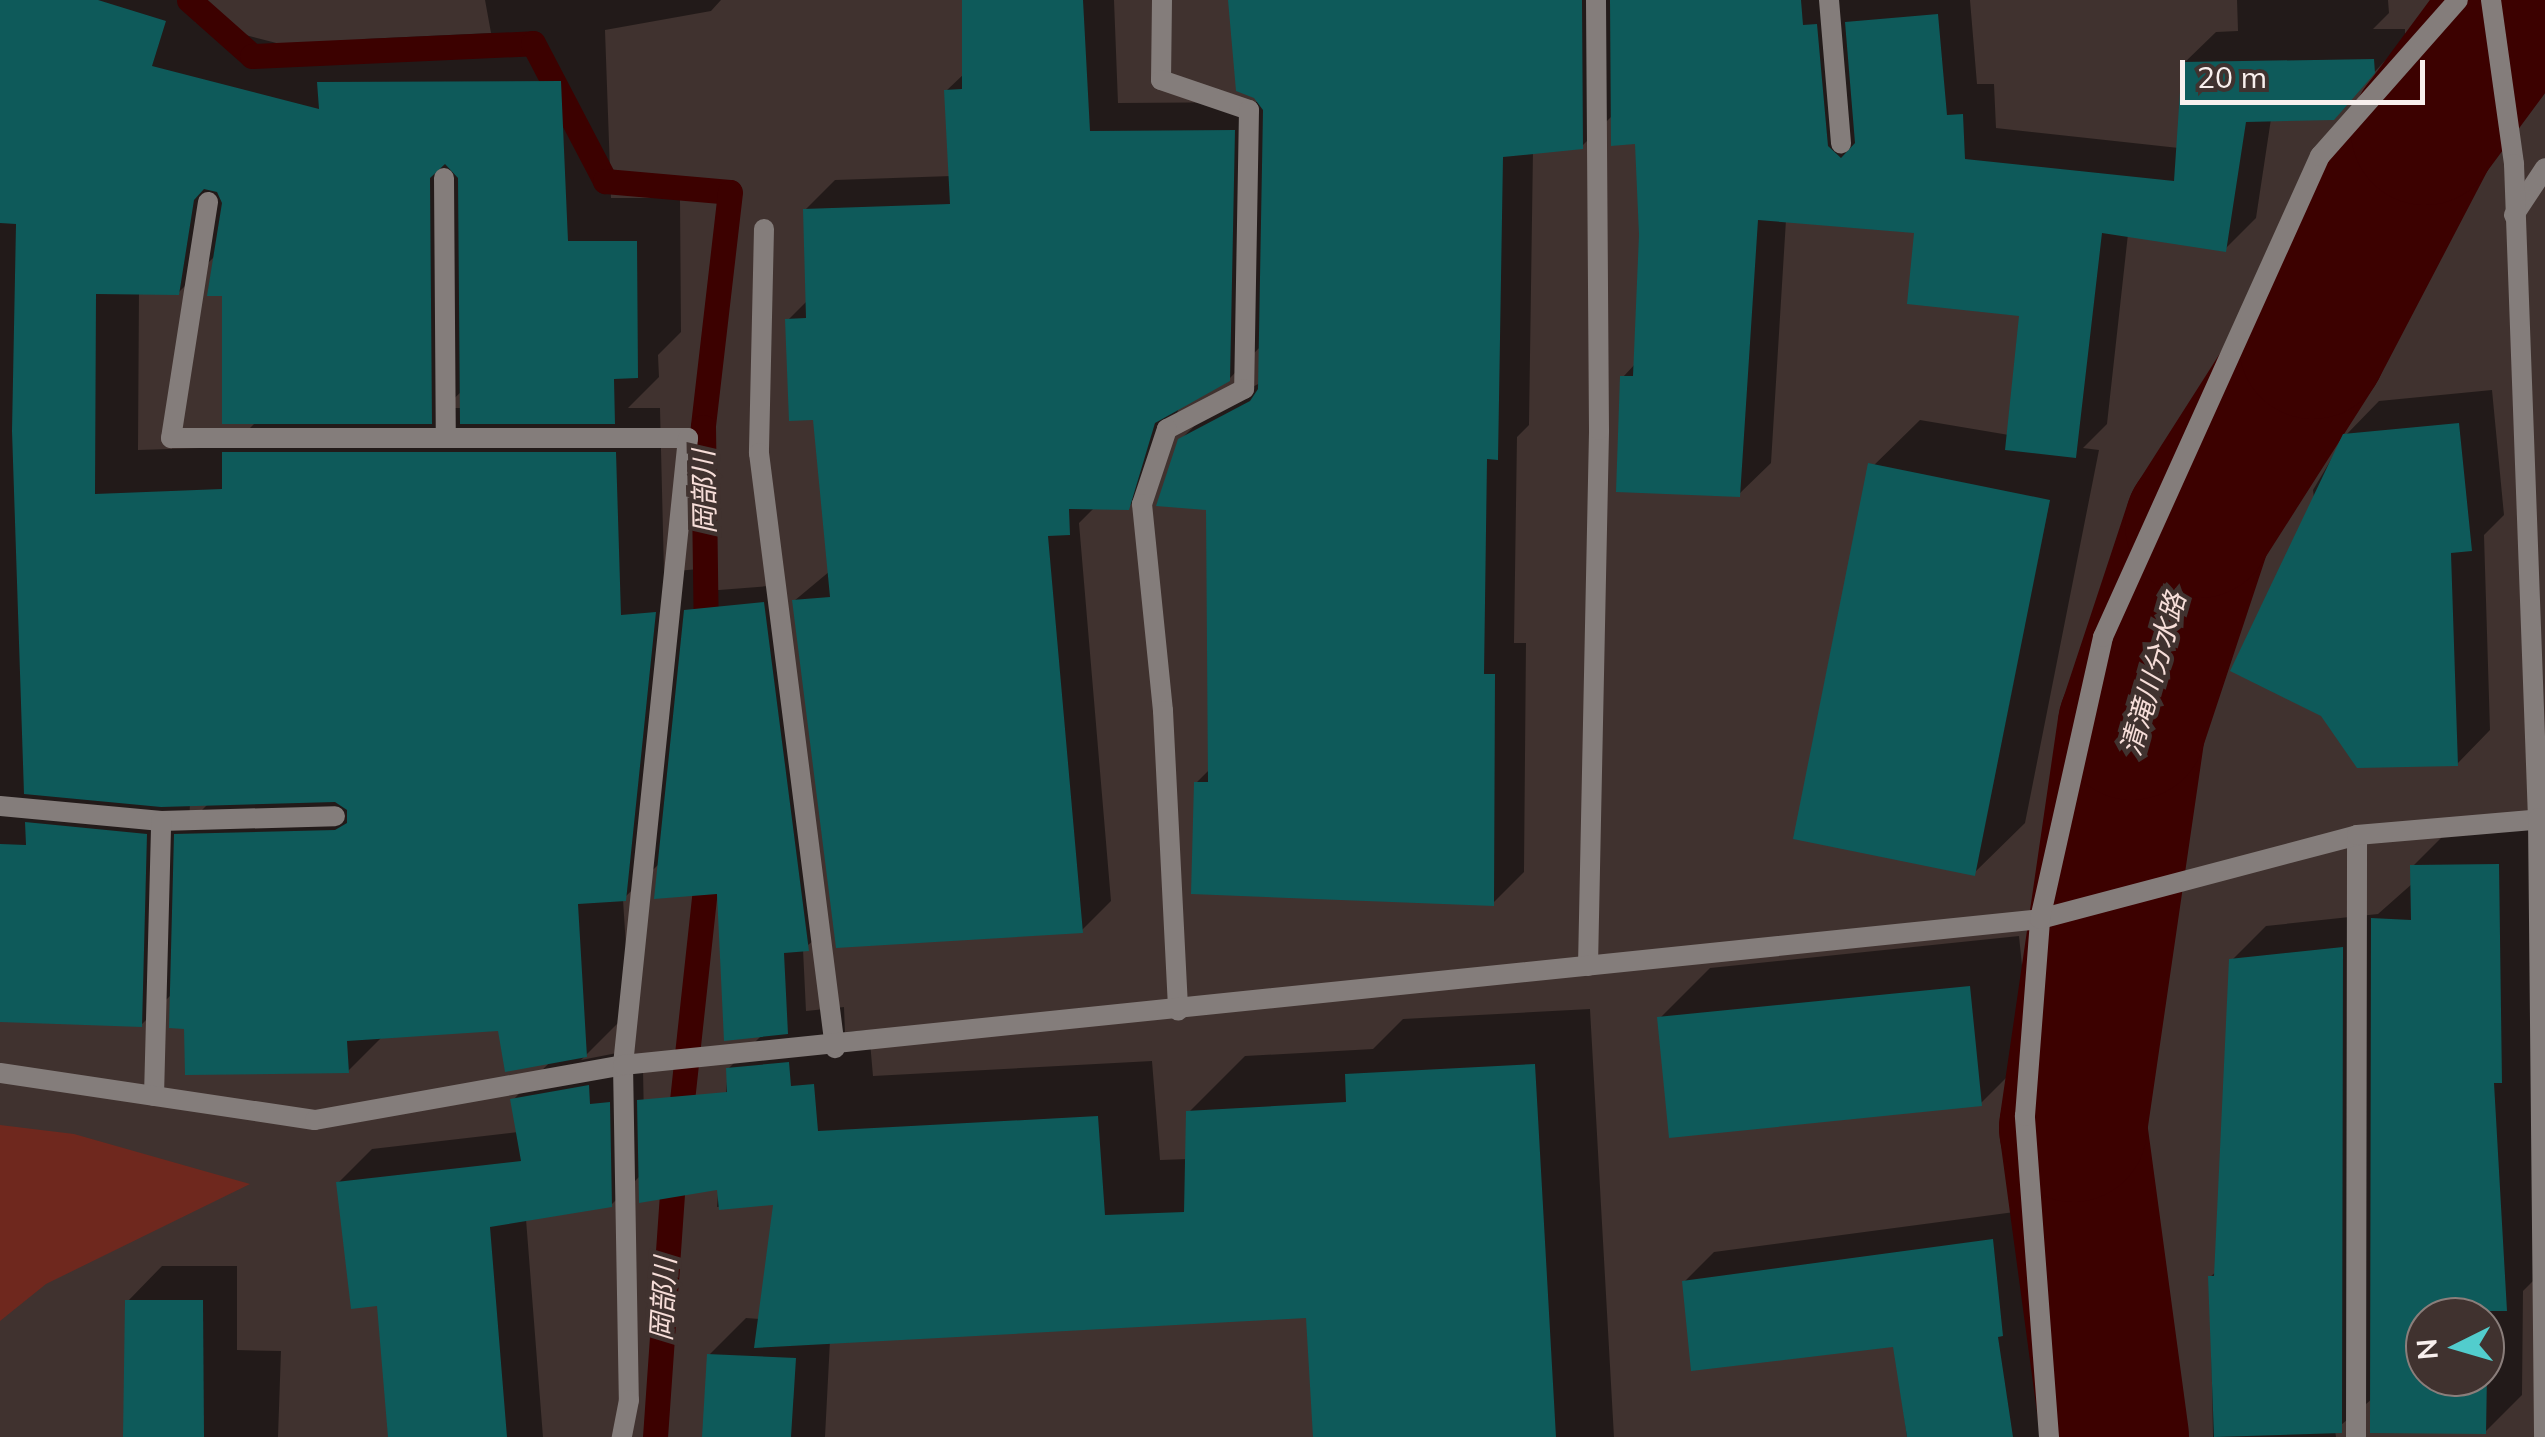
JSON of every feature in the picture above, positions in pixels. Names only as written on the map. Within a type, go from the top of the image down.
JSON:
[{"type":"street","points":[[1162,0],[1161,80],[1250,110],[1244,390],[1167,429],[1142,504],[1163,710],[1178,1011]]},
{"type":"street","points":[[1588,966],[1599,430],[1596,0]]},
{"type":"street","points":[[1829,0],[1842,144]]},
{"type":"street","points":[[2049,1437],[2025,1116],[2040,918],[2103,637],[2320,156],[2458,0]]},
{"type":"street","points":[[2490,0],[2514,164],[2542,818],[2544,1437]]},
{"type":"street","points":[[2514,215],[2545,168]]},
{"type":"street","points":[[444,178],[446,438]]},
{"type":"street","points":[[208,202],[171,438],[688,438],[623,1065],[629,1400],[622,1437]]},
{"type":"street","points":[[764,229],[759,453],[835,1048]]},
{"type":"street","points":[[0,806],[161,821],[335,816]]},
{"type":"street","points":[[0,1074],[315,1120],[623,1065],[835,1048],[2040,918],[2357,834],[2542,818]]},
{"type":"street","points":[[154,1096],[161,821]]},
{"type":"street","points":[[2356,1437],[2357,834]]},
{"type":"shaded area","points":[[0,1125],[74,1134],[250,1184],[46,1284],[0,1321]]},
{"type":"building","points":[[0,0],[98,0],[166,21],[152,66],[319,109],[317,82],[561,81],[568,241],[637,241],[638,378],[614,379],[615,424],[460,424],[458,178],[445,164],[430,178],[432,424],[222,424],[222,296],[207,296],[222,203],[217,192],[204,189],[194,200],[179,295],[96,294],[95,494],[222,489],[222,452],[616,452],[621,615],[656,612],[626,901],[578,904],[587,1057],[505,1072],[498,1031],[347,1041],[349,1073],[185,1075],[184,1029],[169,1028],[174,834],[335,830],[347,823],[347,810],[335,802],[161,807],[24,794],[12,431],[16,224],[0,223]]},
{"type":"building","points":[[962,0],[1083,0],[1090,131],[1235,130],[1230,381],[1155,423],[1129,510],[1069,509],[1070,535],[1048,536],[1083,933],[836,948],[792,600],[830,597],[813,420],[789,421],[785,319],[806,318],[803,209],[950,204],[944,90],[962,89]]},
{"type":"building","points":[[1228,0],[1582,0],[1583,149],[1503,157],[1498,460],[1487,459],[1484,674],[1495,674],[1494,906],[1191,894],[1194,782],[1208,782],[1206,510],[1156,506],[1178,439],[1250,401],[1258,389],[1263,110],[1254,98],[1236,91]]},
{"type":"building","points":[[1610,0],[1801,0],[1803,25],[1817,24],[1828,146],[1841,158],[1855,143],[1845,22],[1938,14],[1947,115],[1963,114],[1965,159],[2174,181],[2182,62],[2374,59],[2375,73],[2334,120],[2246,122],[2226,252],[2102,233],[2076,458],[2005,450],[2019,316],[1907,304],[1914,233],[1758,220],[1740,497],[1616,492],[1620,376],[1633,376],[1639,235],[1635,144],[1611,146]]},
{"type":"building","points":[[2459,423],[2472,551],[2451,553],[2458,766],[2357,768],[2321,716],[2230,671],[2343,434]]},
{"type":"building","points":[[1868,463],[2050,500],[1975,876],[1793,839]]},
{"type":"building","points":[[764,602],[809,951],[784,953],[788,1034],[724,1041],[717,894],[654,899],[684,610]]},
{"type":"building","points":[[25,822],[147,834],[142,1027],[0,1022],[0,844],[26,845]]},
{"type":"building","points":[[2499,864],[2502,1083],[2494,1083],[2507,1311],[2505,1297],[2405,1297],[2405,1397],[2487,1397],[2486,1434],[2370,1433],[2371,918],[2411,920],[2410,865]]},
{"type":"building","points":[[2343,947],[2342,1433],[2214,1437],[2208,1276],[2214,1276],[2229,959]]},
{"type":"building","points":[[1970,986],[1982,1106],[1669,1138],[1657,1017]]},
{"type":"building","points":[[789,1062],[791,1086],[814,1084],[818,1131],[1098,1116],[1105,1215],[1184,1212],[1186,1111],[1346,1102],[1345,1074],[1535,1064],[1556,1437],[1313,1437],[1306,1318],[754,1348],[773,1205],[719,1210],[717,1190],[639,1203],[637,1100],[727,1092],[726,1068]]},
{"type":"building","points":[[589,1085],[590,1104],[610,1102],[612,1207],[490,1227],[507,1437],[388,1437],[377,1306],[351,1309],[336,1182],[521,1161],[510,1099]]},
{"type":"building","points":[[1993,1239],[2003,1336],[1998,1337],[2013,1437],[1907,1437],[1893,1347],[1691,1371],[1682,1281]]},
{"type":"building","points":[[125,1300],[203,1300],[204,1437],[123,1437]]},
{"type":"building","points":[[707,1354],[796,1358],[791,1437],[702,1437]]},
{"type":"waterway","name":"岡部川","points":[[189,0],[252,56],[533,43],[605,181],[730,192],[703,427],[706,640]]},
{"type":"waterway","name":"清滝川分水路","points":[[2115,1437],[2073,1128],[2132,726],[2199,524],[2313,345],[2425,131],[2522,0]]},
{"type":"waterway","name":"岡部川","points":[[679,1128],[708,860]]},
{"type":"waterway","name":"岡部川","points":[[655,1437],[674,1168]]}]
